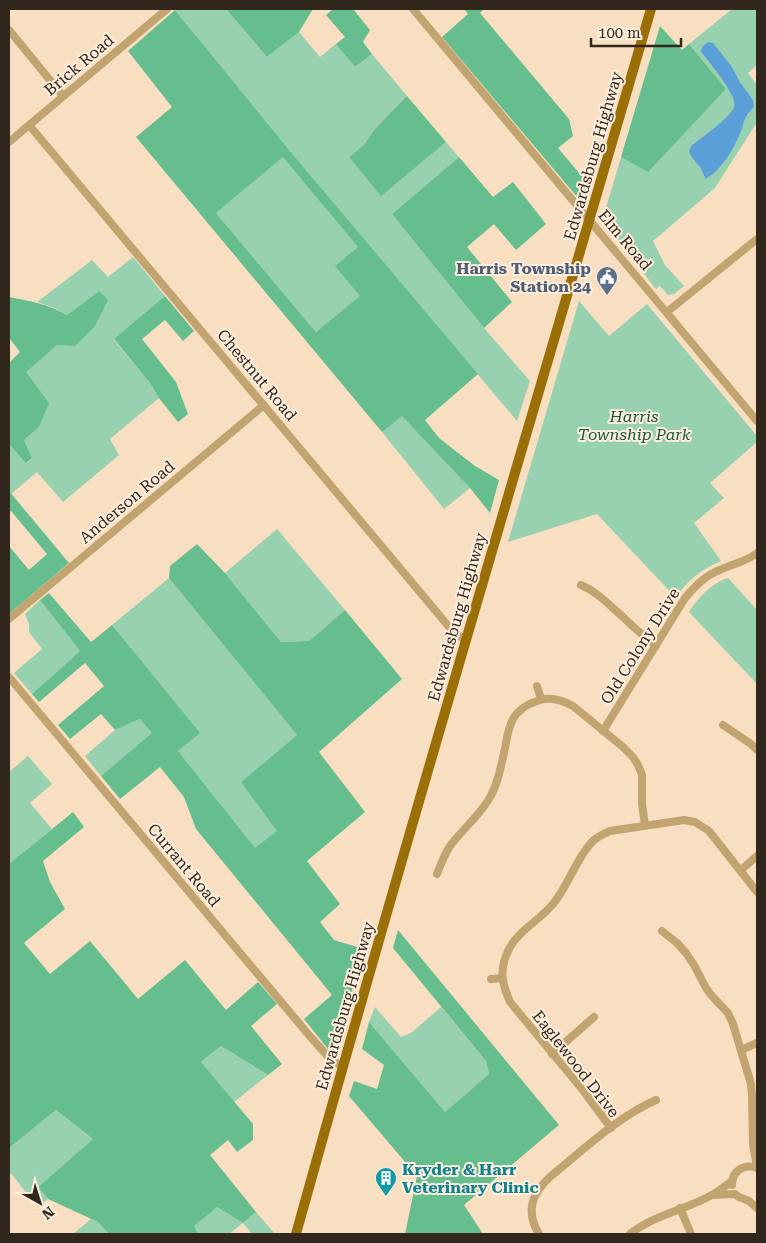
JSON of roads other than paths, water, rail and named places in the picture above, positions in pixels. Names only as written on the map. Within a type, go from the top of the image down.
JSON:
[{"type":"main road","name":"Edwardsburg Highway","points":[[296,1234],[466,640],[651,9]]},
{"type":"street","name":"Brick Road","points":[[9,142],[167,9]]},
{"type":"street","name":"Elm Road","points":[[413,9],[757,421]]},
{"type":"street","points":[[9,30],[63,96]]},
{"type":"street","name":"Chestnut Road","points":[[29,125],[450,628],[466,640]]},
{"type":"street","points":[[667,312],[757,239]]},
{"type":"street","name":"Anderson Road","points":[[9,619],[264,405]]},
{"type":"street","name":"Old Colony Drive","points":[[603,731],[685,598],[700,581],[723,568],[745,561],[757,553]]},
{"type":"street","points":[[581,585],[597,594],[656,646]]},
{"type":"street","name":"Currant Road","points":[[9,677],[308,1034],[332,1061],[343,1066]]},
{"type":"street","points":[[537,686],[541,699]]},
{"type":"street","points":[[437,874],[450,847],[489,799],[496,784],[509,730],[514,718],[521,710],[541,699],[553,698],[573,706],[633,757],[642,775],[642,804],[645,825]]},
{"type":"street","points":[[723,726],[757,750]]},
{"type":"street","points":[[491,979],[502,978],[503,965],[514,941],[523,931],[538,920],[564,890],[584,852],[592,842],[610,830],[684,820],[695,822],[710,831],[757,892]]},
{"type":"street","points":[[741,870],[757,856]]},
{"type":"street","points":[[662,931],[686,953],[711,995],[728,1013],[733,1024],[751,1084],[755,1123],[754,1145],[757,1167],[745,1166]]},
{"type":"street","name":"Eaglewood Drive","points":[[502,978],[510,1002],[582,1089],[611,1128],[542,1184],[534,1197],[531,1207]]},
{"type":"street","points":[[552,1054],[594,1017]]},
{"type":"street","points":[[741,1050],[757,1043]]},
{"type":"street","points":[[611,1128],[634,1111],[656,1100]]},
{"type":"street","points":[[735,1194],[732,1181],[736,1172],[745,1166],[754,1145]]},
{"type":"street","points":[[630,1234],[651,1221],[712,1195],[732,1181]]},
{"type":"street","points":[[712,1195],[735,1194],[739,1197],[753,1200],[757,1208]]},
{"type":"street","points":[[522,1205],[531,1207],[532,1220],[539,1234]]},
{"type":"street","points":[[680,1208],[691,1234]]},
{"type":"water","points":[[708,42],[713,43],[732,67],[753,100],[754,106],[745,119],[742,130],[727,158],[706,179],[689,152],[691,146],[721,122],[734,107],[732,95],[701,52],[702,47]]},
{"type":"place","name":"Harris Township Station 24","points":[[607,296]]},
{"type":"place","name":"Kryder & Harr Veterinary Clinic","points":[[386,1197]]},
{"type":"park label","name":"Harris Township Park","points":[[634,425]]}]
